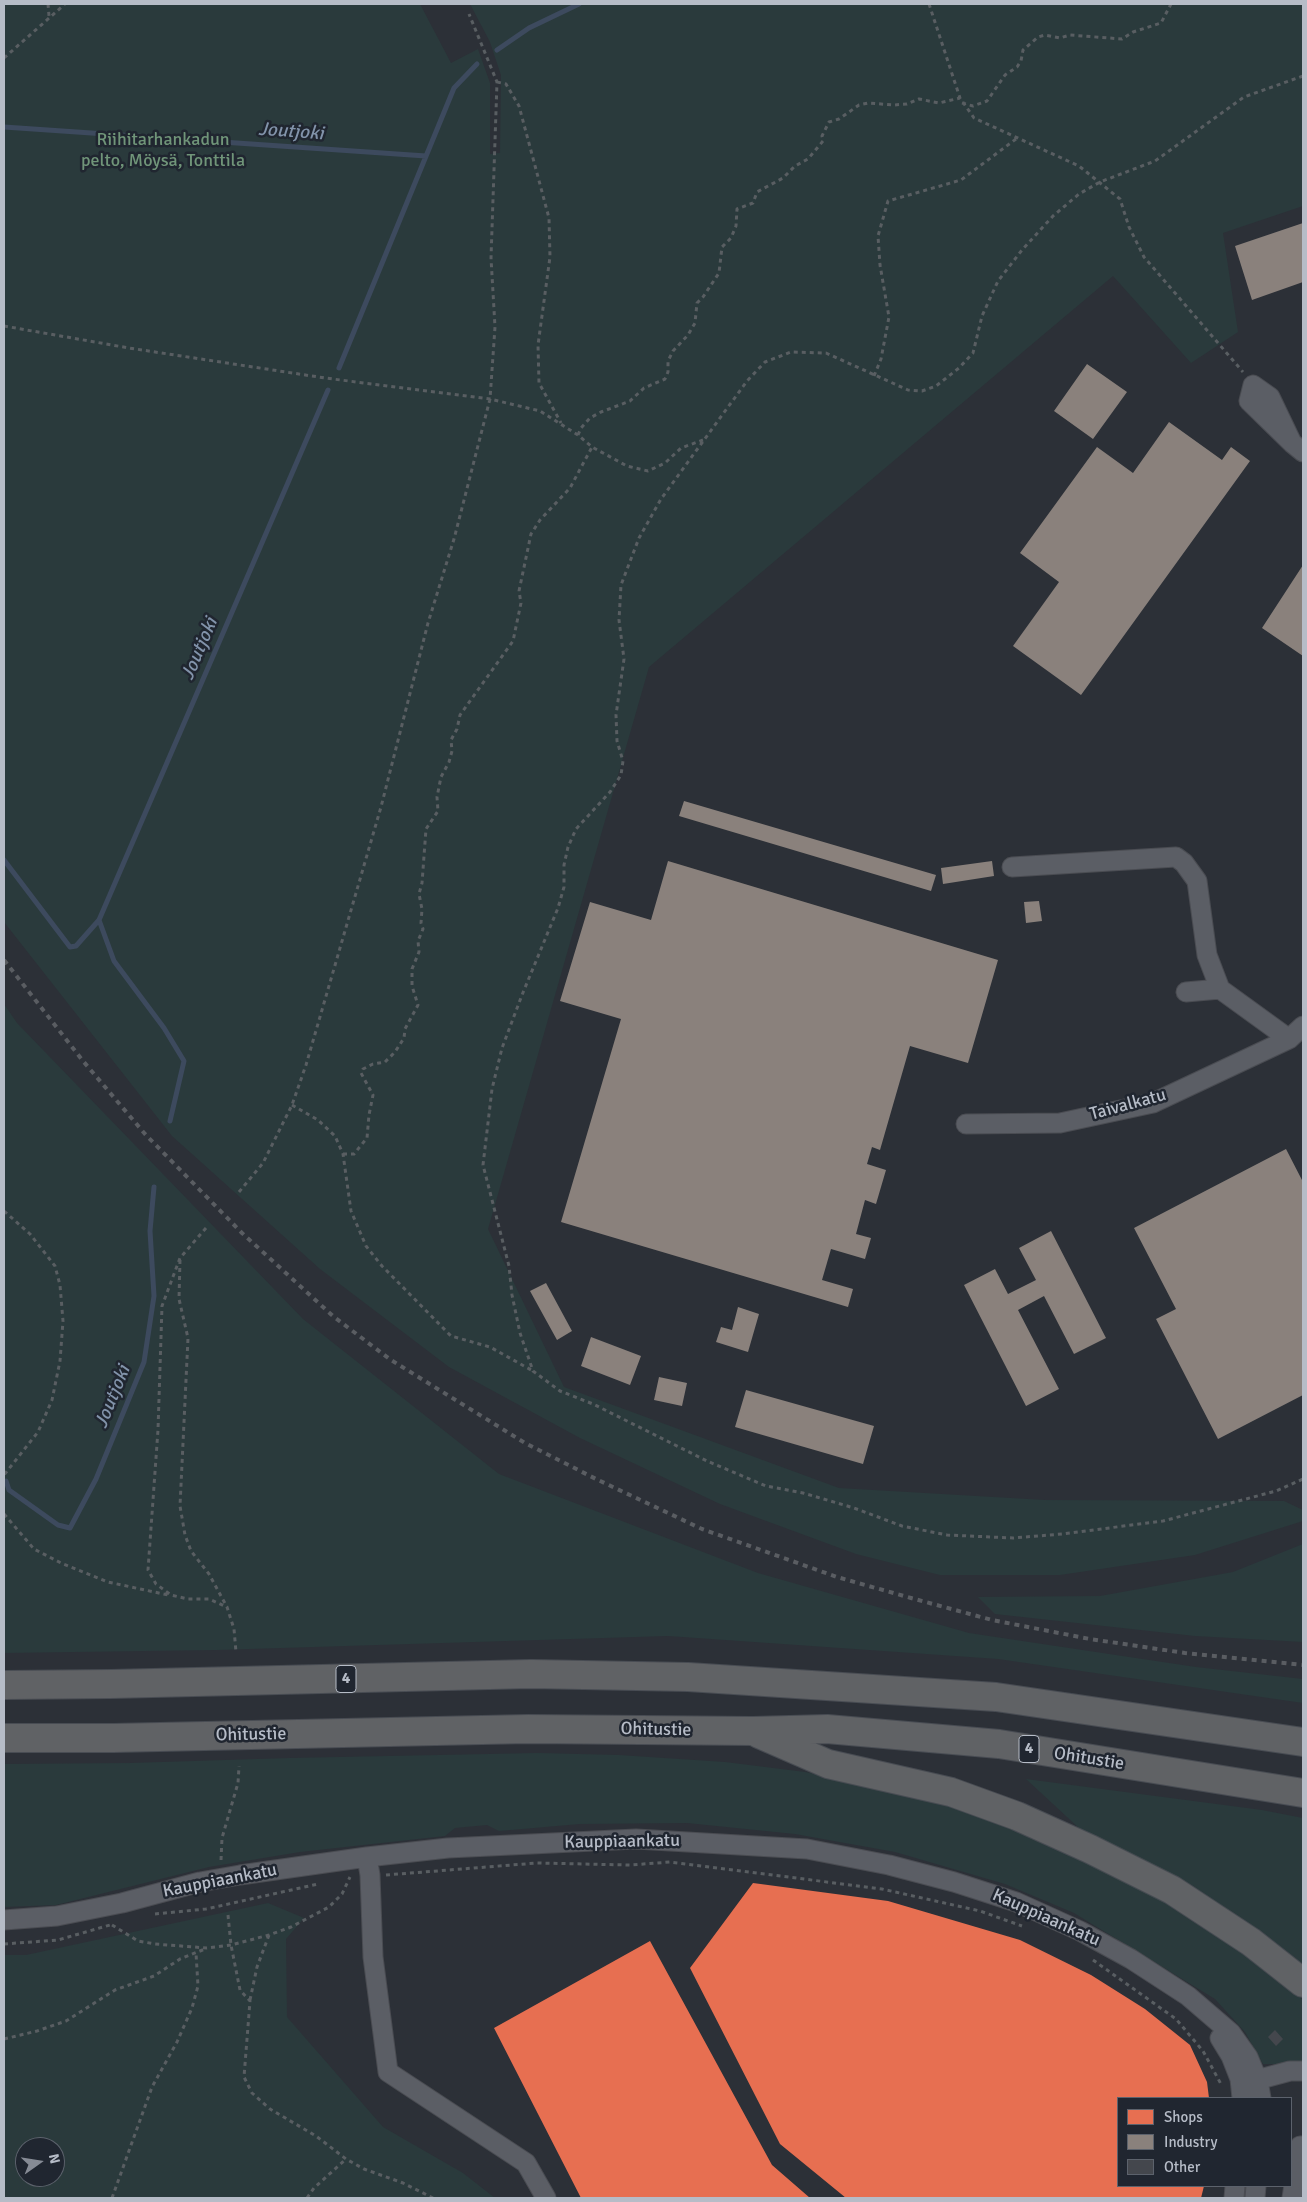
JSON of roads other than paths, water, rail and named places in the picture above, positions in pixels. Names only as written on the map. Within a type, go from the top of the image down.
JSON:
[{"type":"highway","name":"4","points":[[4,1685],[531,1674],[688,1677],[996,1697],[1300,1740]]},
{"type":"highway","name":"Ohitustie","points":[[4,1738],[113,1738],[537,1729],[753,1731],[827,1729],[999,1744],[1303,1794]]},
{"type":"highway","points":[[753,1731],[828,1764],[951,1792],[1017,1816],[1090,1849],[1172,1890],[1251,1942],[1303,1983]]},
{"type":"street","points":[[1253,385],[1270,397],[1298,447]]},
{"type":"street","points":[[1012,866],[1176,857],[1184,863],[1197,882],[1208,955],[1220,989],[1289,1039]]},
{"type":"street","points":[[1186,992],[1220,989]]},
{"type":"street","name":"Taivalkatu","points":[[966,1124],[1060,1122],[1153,1102],[1289,1039],[1303,1026]]},
{"type":"street","name":"Kauppiaankatu","points":[[4,1920],[57,1916],[122,1903],[200,1882],[367,1857],[448,1848],[636,1839],[807,1849],[890,1865],[1016,1902],[1080,1930],[1131,1958],[1188,1996],[1231,2033],[1248,2058],[1245,2092]]},
{"type":"street","points":[[367,1857],[370,1876],[373,1957],[388,2072],[526,2163],[546,2198]]},
{"type":"street","points":[[1245,2092],[1290,2071],[1303,2071]]},
{"type":"street","points":[[1292,2198],[1300,2146],[1303,2146]]},
{"type":"waterway","name":"Joutjoki","points":[[497,50],[529,28],[579,4]]},
{"type":"waterway","name":"Joutjoki","points":[[339,368],[454,88],[477,64]]},
{"type":"waterway","name":"Joutjoki","points":[[4,127],[426,156]]},
{"type":"waterway","name":"Joutjoki","points":[[4,860],[70,947],[76,946],[99,920],[328,390]]},
{"type":"waterway","name":"Joutjoki","points":[[99,920],[114,961],[164,1028],[184,1061],[170,1121]]},
{"type":"waterway","name":"Joutjoki","points":[[6,1481],[9,1490],[58,1525],[70,1528],[96,1479],[144,1362],[154,1296],[150,1231],[154,1187]]},
{"type":"railway","points":[[4,960],[83,1061],[145,1134],[242,1233],[334,1317],[391,1360],[525,1443],[702,1529],[837,1577],[992,1620],[1090,1639],[1185,1653],[1303,1665]]},
{"type":"park label","name":"Riihitarhankadun pelto, Möysä, Tonttila","points":[[163,150]]}]
